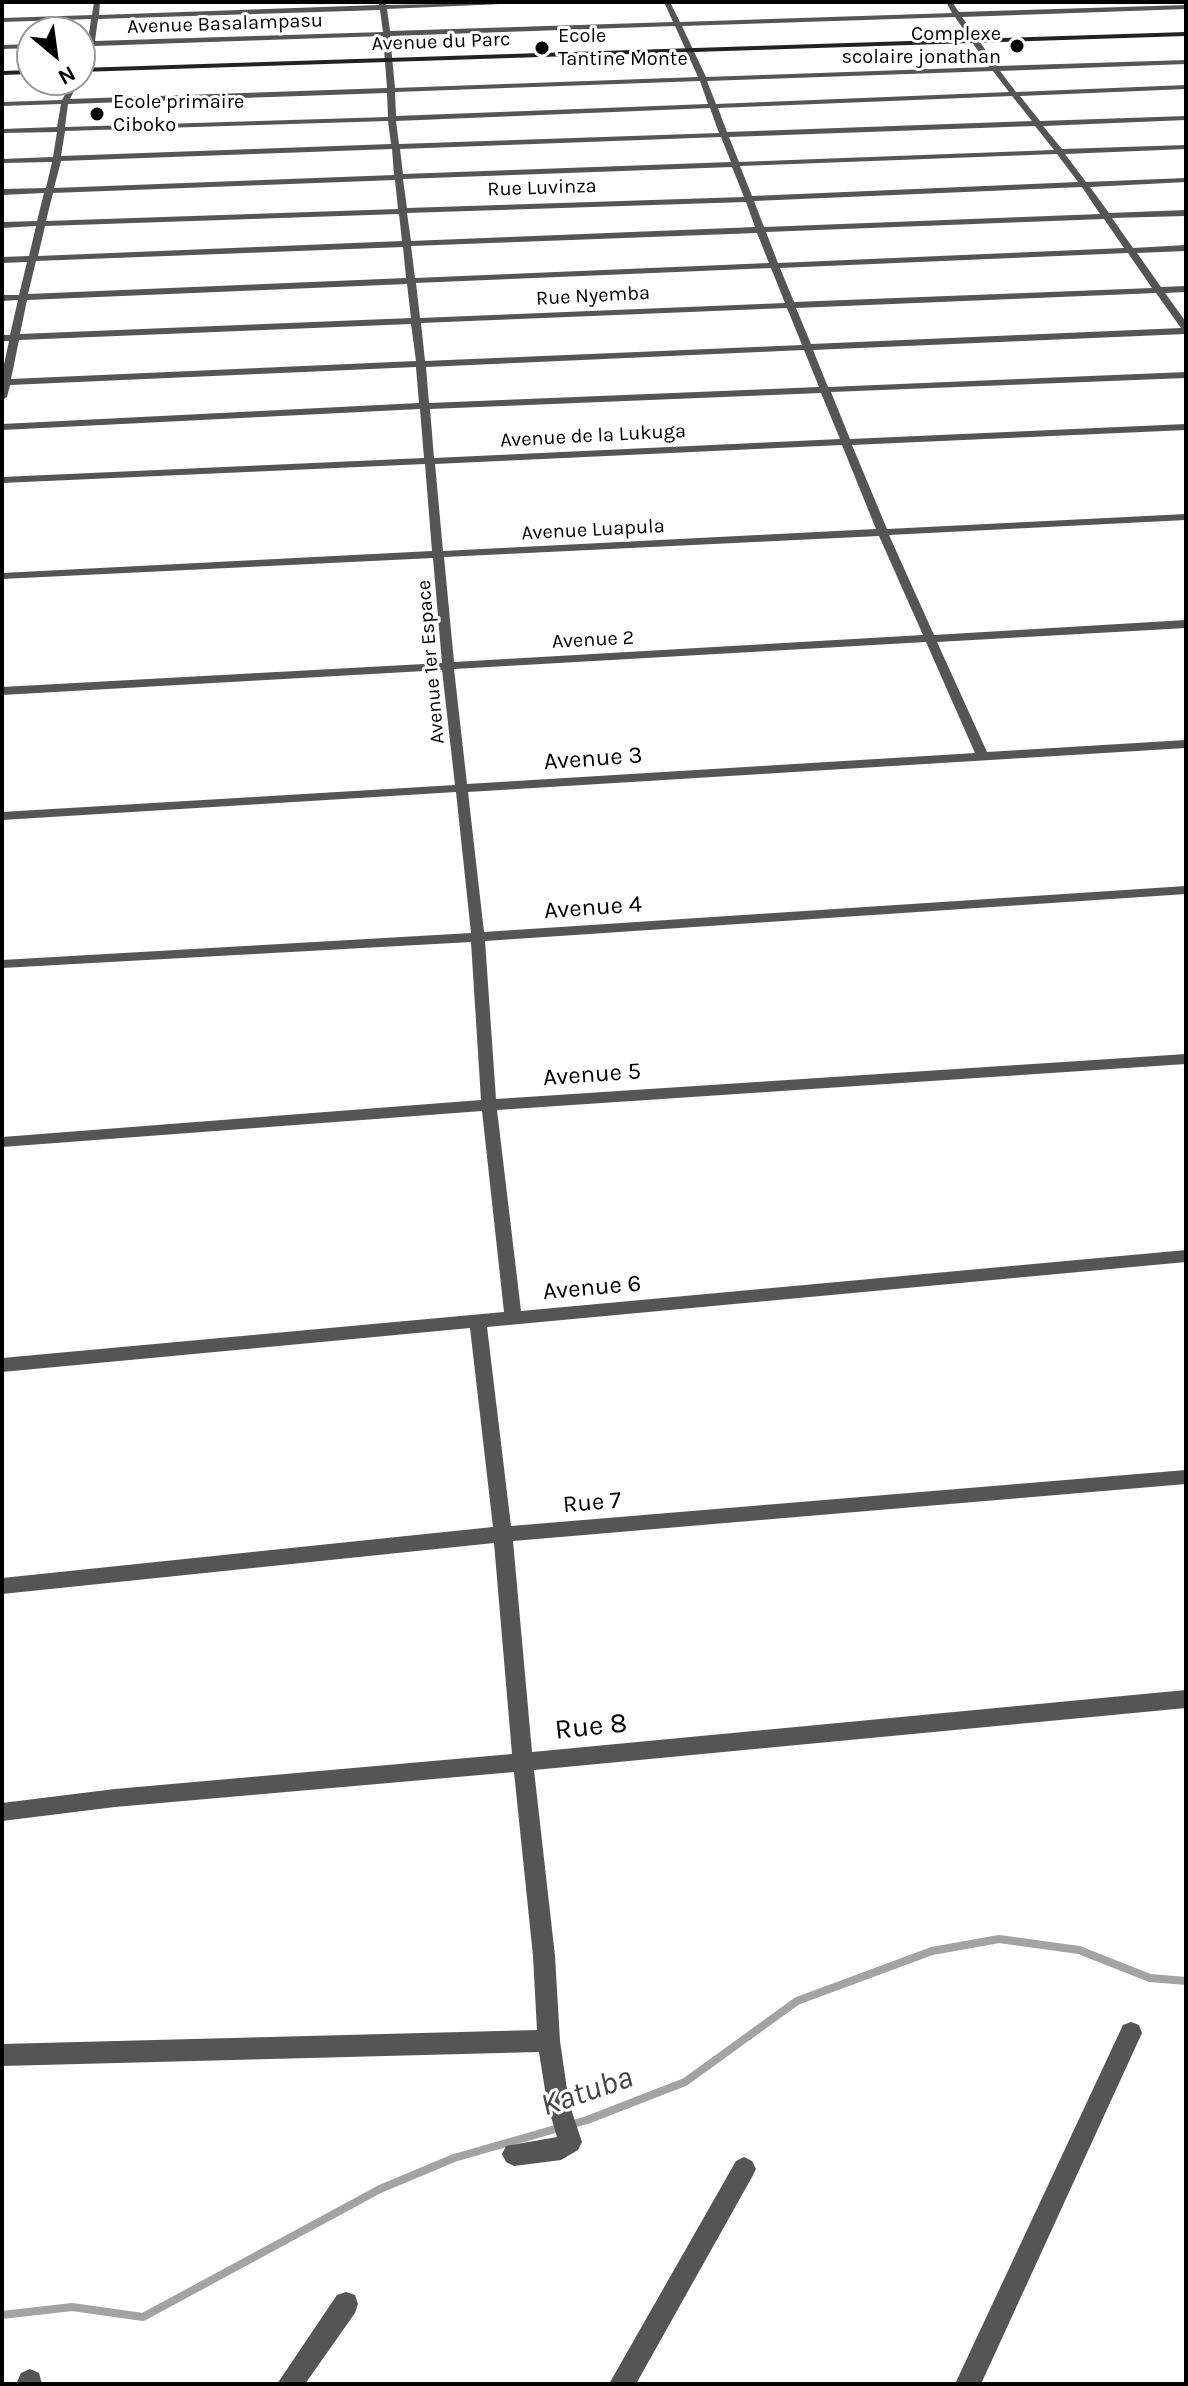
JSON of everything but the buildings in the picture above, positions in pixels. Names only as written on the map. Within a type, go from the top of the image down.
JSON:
[{"type":"street","points":[[97,2],[96,16],[544,2]]},
{"type":"street","points":[[667,2],[726,136],[775,267],[882,531],[983,757]]},
{"type":"street","points":[[949,2],[973,41],[1082,184],[1186,330]]},
{"type":"street","name":"Avenue 1er Espace","points":[[382,5],[421,365],[448,666],[478,937],[489,1105],[513,1319]]},
{"type":"street","name":"Avenue Basalampasu","points":[[96,44],[1186,7]]},
{"type":"street","name":"Avenue du Parc","points":[[96,71],[1186,34]]},
{"type":"street","points":[[2,104],[1186,62]]},
{"type":"street","points":[[2,131],[712,108],[1186,87]]},
{"type":"street","points":[[2,397],[57,159],[68,96]]},
{"type":"street","points":[[2,161],[1186,118]]},
{"type":"street","points":[[2,192],[1186,147]]},
{"type":"street","name":"Rue Luvinza","points":[[2,225],[750,199],[1186,180]]},
{"type":"street","points":[[2,260],[1186,213]]},
{"type":"street","points":[[2,298],[1186,248]]},
{"type":"street","name":"Rue Nyemba","points":[[2,338],[1186,289]]},
{"type":"street","points":[[4,382],[1186,330]]},
{"type":"street","points":[[2,427],[423,406],[1186,375]]},
{"type":"street","name":"Avenue de la Lukuga","points":[[2,480],[1186,427]]},
{"type":"street","name":"Avenue Luapula","points":[[2,576],[1186,517]]},
{"type":"street","name":"Avenue 2","points":[[2,691],[1186,624]]},
{"type":"street","name":"Avenue 3","points":[[2,816],[1186,744]]},
{"type":"street","name":"Avenue 4","points":[[2,964],[478,937],[1186,890]]},
{"type":"street","name":"Avenue 5","points":[[2,1142],[489,1105],[1186,1059]]},
{"type":"street","name":"Avenue 6","points":[[2,1365],[1186,1256]]},
{"type":"street","points":[[478,1321],[503,1534],[544,1956],[549,2041],[558,2103],[570,2142],[561,2148],[514,2154]]},
{"type":"street","name":"Rue 7","points":[[2,1586],[503,1534],[1186,1477]]},
{"type":"street","name":"Rue 8","points":[[2,1812],[115,1798],[724,1741],[964,1722],[1186,1699]]},
{"type":"street","points":[[968,2384],[1131,2033]]},
{"type":"street","points":[[2,2055],[549,2041]]},
{"type":"street","points":[[622,2384],[744,2169]]},
{"type":"street","points":[[290,2384],[346,2304]]},
{"type":"waterway","name":"Katuba","points":[[2,2315],[72,2307],[143,2317],[380,2189],[454,2158],[587,2120],[685,2082],[797,2001],[932,1951],[999,1939],[1079,1950],[1150,1978],[1186,1981]]},
{"type":"place","name":"Complexe scolaire jonathan","points":[[1017,46]]},
{"type":"place","name":"Ecole Tantine Monte","points":[[542,48]]},
{"type":"place","name":"Ecole primaire Ciboko","points":[[97,114]]}]
